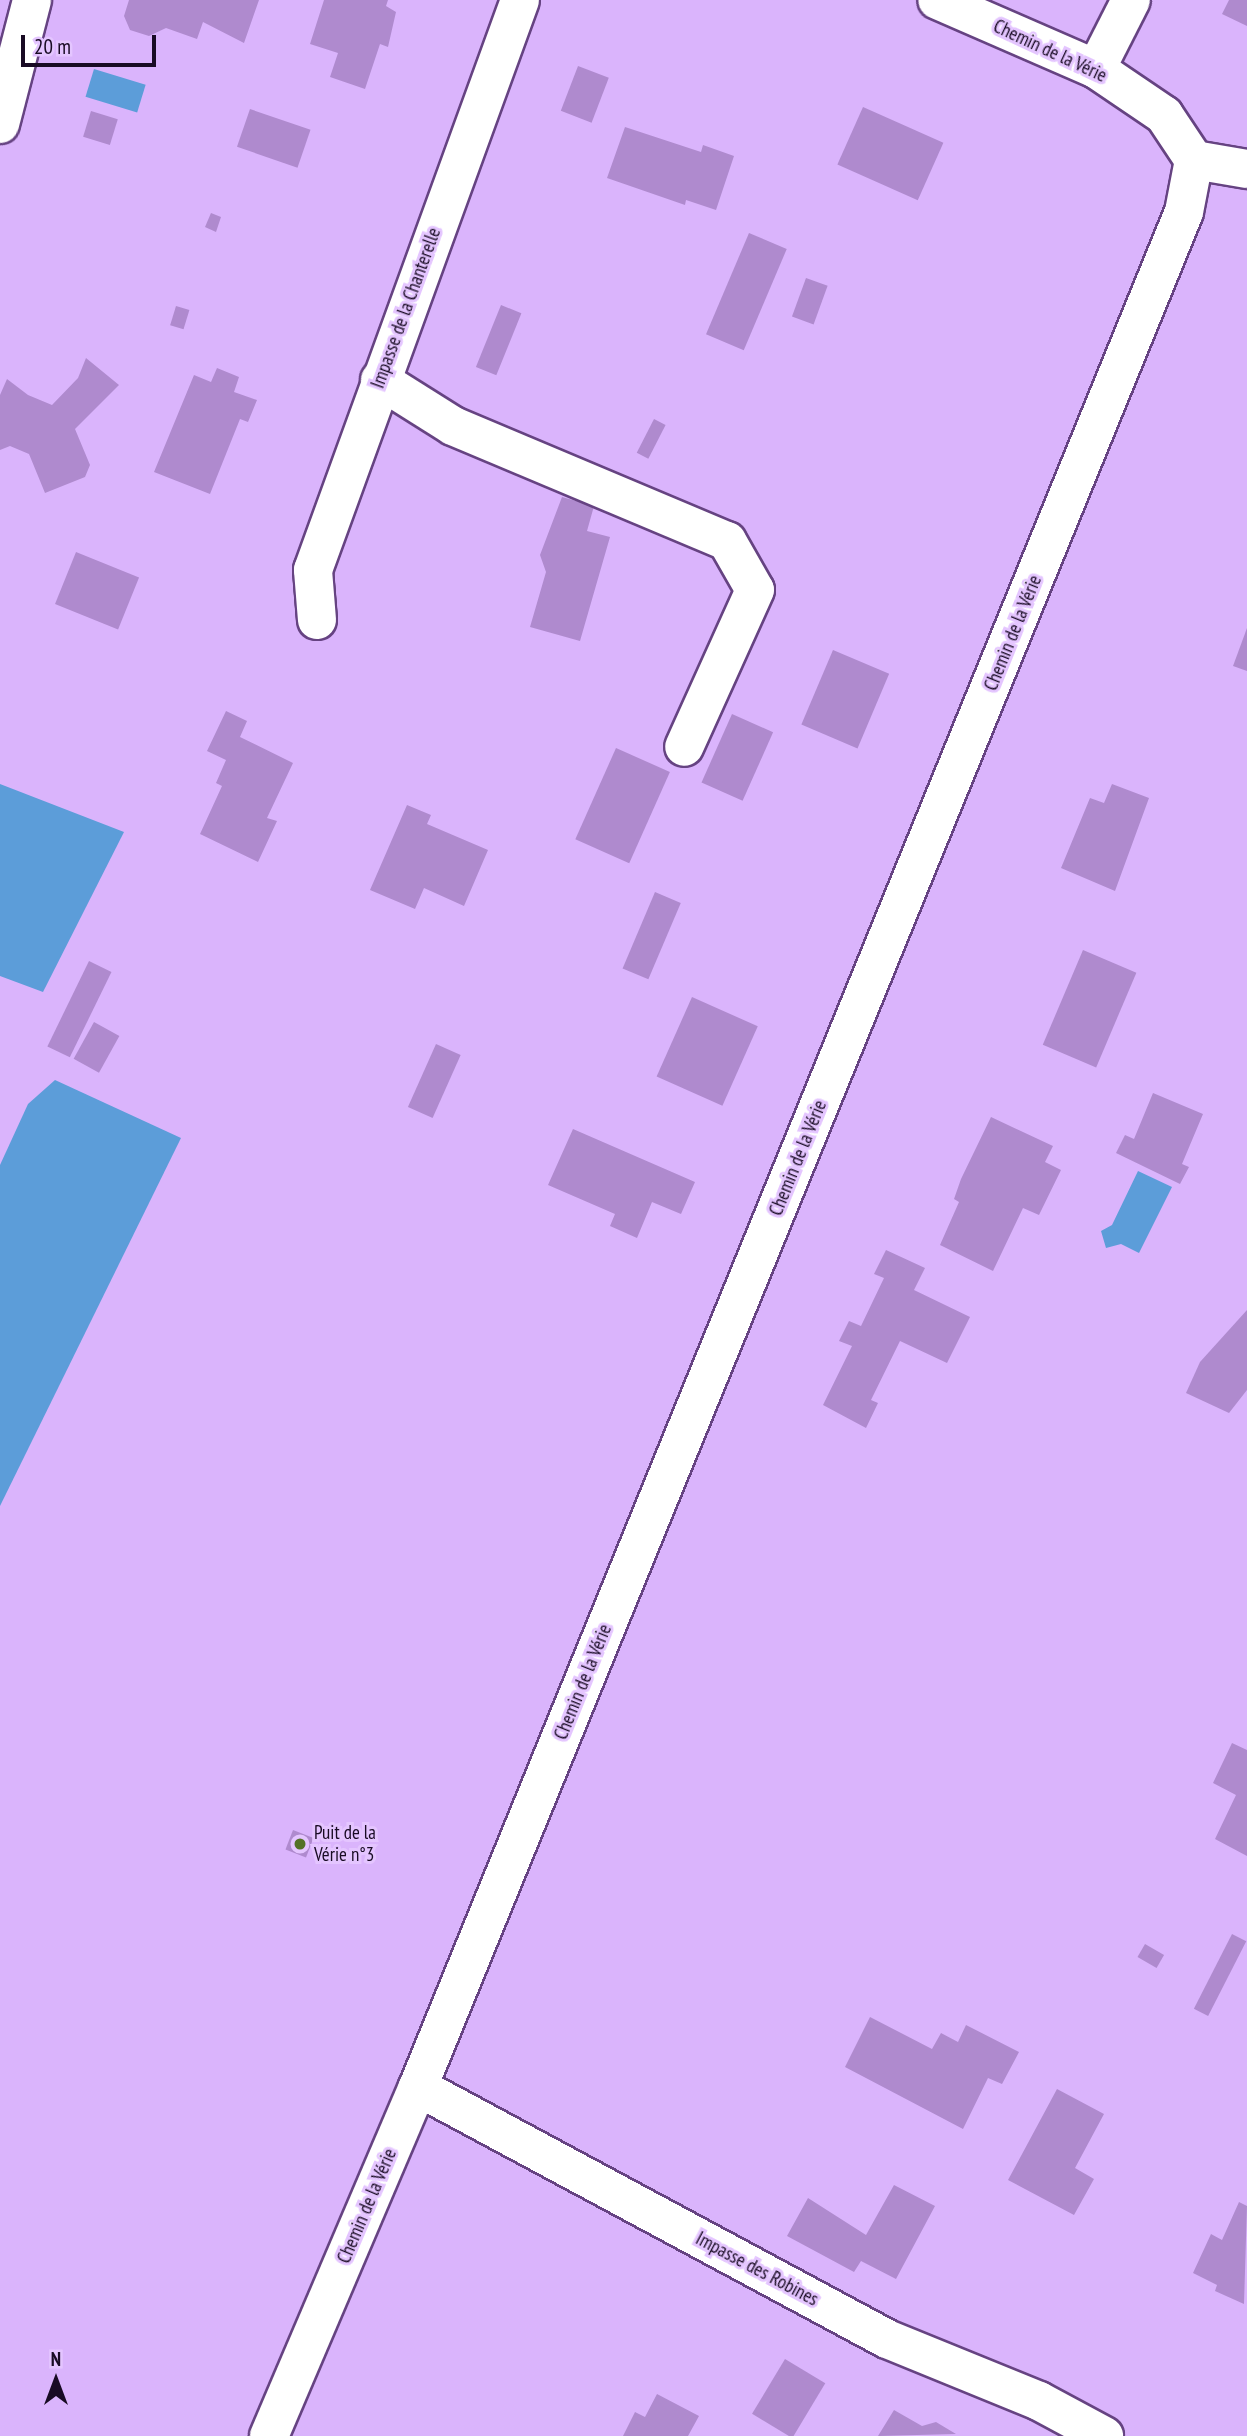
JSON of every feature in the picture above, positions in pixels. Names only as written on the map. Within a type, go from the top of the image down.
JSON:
[{"type":"street","points":[[0,124],[32,0]]},
{"type":"street","name":"Impasse de la Chanterelle","points":[[317,620],[313,570],[520,0]]},
{"type":"street","name":"Chemin de la Vérie","points":[[269,2436],[418,2087],[1184,212],[1194,160],[1164,115],[1096,69],[937,0]]},
{"type":"street","points":[[1096,69],[1131,0]]},
{"type":"street","points":[[1194,160],[1247,169]]},
{"type":"street","points":[[380,380],[453,426],[727,541],[755,590],[684,747]]},
{"type":"street","name":"Impasse des Robines","points":[[418,2087],[887,2339],[1039,2401],[1104,2436]]},
{"type":"water","points":[[94,69],[146,85],[137,113],[86,97]]},
{"type":"water","points":[[0,784],[124,832],[43,992],[0,976]]},
{"type":"water","points":[[55,1080],[181,1138],[0,1506],[0,1165],[28,1104]]},
{"type":"water","points":[[1138,1171],[1172,1187],[1139,1253],[1121,1244],[1106,1248],[1101,1231],[1112,1225]]},
{"type":"building","points":[[129,0],[259,0],[244,43],[203,22],[197,39],[166,28],[149,36],[130,30],[124,16]]},
{"type":"building","points":[[324,0],[388,0],[386,6],[396,12],[388,47],[380,44],[365,89],[330,77],[338,53],[310,44]]},
{"type":"building","points":[[1229,0],[1247,0],[1247,26],[1222,14]]},
{"type":"building","points":[[578,66],[609,78],[592,123],[561,111]]},
{"type":"building","points":[[863,107],[943,143],[918,200],[837,165]]},
{"type":"building","points":[[250,109],[311,130],[297,168],[237,147]]},
{"type":"building","points":[[91,111],[118,119],[110,145],[83,137]]},
{"type":"building","points":[[625,127],[701,152],[703,145],[734,156],[716,210],[686,200],[685,205],[607,178]]},
{"type":"building","points":[[211,213],[221,217],[216,232],[205,227]]},
{"type":"building","points":[[749,233],[787,249],[744,350],[706,334]]},
{"type":"building","points":[[806,278],[828,286],[814,324],[792,317]]},
{"type":"building","points":[[501,305],[521,313],[496,375],[476,367]]},
{"type":"building","points":[[176,306],[189,310],[184,329],[170,325]]},
{"type":"building","points":[[86,358],[119,385],[75,429],[90,465],[85,477],[45,493],[29,454],[10,446],[0,450],[0,395],[7,379],[28,395],[52,405],[78,378]]},
{"type":"building","points":[[217,368],[239,377],[234,392],[257,400],[248,422],[240,419],[210,494],[154,472],[194,375],[211,382]]},
{"type":"building","points":[[654,419],[666,425],[648,459],[637,453]]},
{"type":"building","points":[[562,497],[594,506],[587,531],[610,537],[580,641],[530,627],[546,572],[540,555]]},
{"type":"building","points":[[76,552],[139,577],[118,629],[55,604]]},
{"type":"building","points":[[1247,628],[1247,671],[1233,666]]},
{"type":"building","points":[[833,650],[889,674],[858,748],[801,725]]},
{"type":"building","points":[[226,711],[247,721],[240,737],[293,763],[267,818],[277,821],[258,862],[200,834],[222,786],[216,783],[226,760],[207,751]]},
{"type":"building","points":[[732,714],[773,732],[743,801],[701,783]]},
{"type":"building","points":[[616,748],[670,772],[629,863],[575,839]]},
{"type":"building","points":[[1112,784],[1149,798],[1115,891],[1061,868],[1090,798],[1104,803]]},
{"type":"building","points":[[407,805],[431,815],[427,824],[488,850],[464,906],[424,888],[415,909],[370,890]]},
{"type":"building","points":[[655,892],[681,903],[648,979],[623,968]]},
{"type":"building","points":[[1083,950],[1136,973],[1096,1067],[1043,1045]]},
{"type":"building","points":[[89,961],[111,972],[70,1057],[47,1046]]},
{"type":"building","points":[[692,997],[758,1026],[722,1106],[657,1076]]},
{"type":"building","points":[[94,1022],[119,1036],[99,1073],[74,1059]]},
{"type":"building","points":[[436,1044],[461,1055],[433,1118],[408,1107]]},
{"type":"building","points":[[1153,1093],[1203,1114],[1182,1164],[1189,1167],[1180,1184],[1116,1153],[1125,1135],[1134,1139]]},
{"type":"building","points":[[991,1117],[1053,1146],[1045,1162],[1061,1170],[1039,1215],[1023,1208],[993,1271],[940,1245],[959,1202],[954,1199],[961,1179]]},
{"type":"building","points":[[573,1129],[695,1182],[681,1214],[652,1202],[637,1238],[610,1226],[615,1214],[548,1185]]},
{"type":"building","points":[[886,1250],[925,1268],[914,1290],[970,1317],[947,1363],[900,1341],[871,1400],[878,1403],[866,1428],[823,1405],[852,1346],[839,1341],[849,1321],[861,1326],[884,1278],[874,1274]]},
{"type":"building","points":[[1247,1310],[1247,1390],[1229,1413],[1186,1393],[1200,1362]]},
{"type":"building","points":[[1232,1743],[1247,1750],[1247,1856],[1215,1839],[1236,1795],[1213,1783]]},
{"type":"building","name":"Puit de la Vérie n°3","points":[[293,1830],[314,1838],[306,1857],[285,1850]]},
{"type":"building","points":[[1232,1934],[1246,1941],[1208,2016],[1194,2009]]},
{"type":"building","points":[[1145,1944],[1164,1955],[1157,1968],[1138,1957]]},
{"type":"building","points":[[870,2017],[932,2049],[941,2033],[958,2042],[966,2025],[1019,2052],[1002,2084],[988,2078],[963,2129],[845,2067]]},
{"type":"building","points":[[1057,2089],[1104,2114],[1075,2168],[1094,2179],[1074,2215],[1008,2180]]},
{"type":"building","points":[[894,2185],[935,2206],[896,2279],[861,2261],[854,2272],[787,2236],[808,2198],[866,2235]]},
{"type":"building","points":[[1239,2202],[1247,2206],[1244,2304],[1215,2291],[1217,2285],[1193,2273],[1211,2234],[1222,2240]]},
{"type":"building","points":[[785,2359],[825,2383],[794,2436],[789,2436],[752,2414]]},
{"type":"building","points":[[657,2394],[699,2416],[688,2436],[623,2436],[635,2412],[645,2417]]},
{"type":"building","points":[[894,2410],[922,2426],[936,2422],[956,2434],[878,2436]]},
{"type":"place","name":"Puit de la Vérie n°3","points":[[300,1844]]}]
